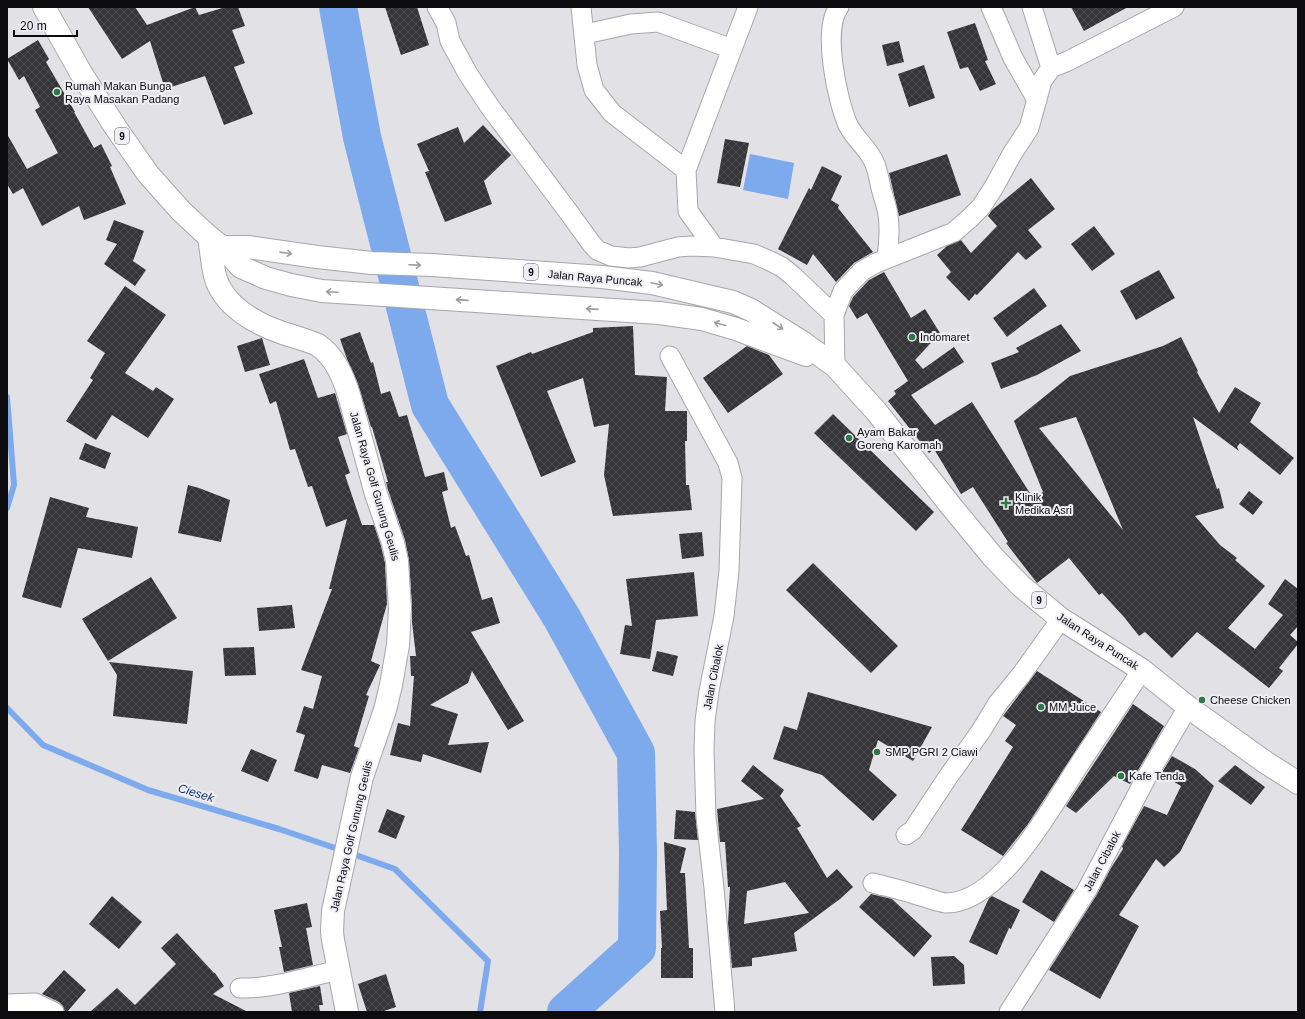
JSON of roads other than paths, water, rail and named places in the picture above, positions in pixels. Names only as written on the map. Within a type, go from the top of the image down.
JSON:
[{"type":"main road","name":"9","points":[[44,7],[81,73],[116,128],[148,174],[181,211],[216,242]]},
{"type":"main road","name":"Jalan Raya Puncak","points":[[216,242],[244,257],[266,278],[322,291],[651,313],[702,319],[799,347]]},
{"type":"main road","name":"Jalan Raya Golf Gunung Geulis","points":[[216,242],[215,276],[219,286],[233,304],[249,318],[261,324],[318,345],[332,358],[344,380],[349,395],[376,494],[393,543],[397,561],[400,608],[398,645],[385,710],[362,777],[333,911],[332,931],[347,1012]]},
{"type":"main road","name":"Jalan Raya Puncak","points":[[244,257],[317,257],[372,263],[432,265],[602,277],[652,283],[733,302],[751,310],[799,347],[832,364],[876,411],[993,557],[1021,586],[1061,618],[1142,670],[1188,707],[1265,762],[1298,783]]},
{"type":"street","points":[[437,7],[446,23],[450,41],[468,74],[490,107],[563,204],[590,243],[597,250],[611,256],[629,258],[640,257],[678,247],[692,246],[714,247],[754,254],[782,267],[834,315]]},
{"type":"street","points":[[581,7],[585,34],[587,65],[594,90],[612,113],[686,170]]},
{"type":"street","points":[[714,247],[688,211],[686,170],[748,7]]},
{"type":"street","points":[[840,7],[833,19],[831,29],[834,66],[838,90],[848,125],[854,136],[874,161],[877,170],[888,214],[890,233],[888,257]]},
{"type":"street","points":[[991,7],[1013,58],[1037,100]]},
{"type":"street","points":[[1032,7],[1052,68]]},
{"type":"street","points":[[832,364],[834,315],[843,291],[862,271],[888,257],[954,232],[981,207],[1029,128],[1042,81],[1052,68],[1174,7]]},
{"type":"street","points":[[585,34],[631,24],[658,22],[732,49]]},
{"type":"street","name":"Jalan Cibalok","points":[[670,356],[728,463],[732,478],[728,591],[722,630],[709,691],[704,734],[706,817],[714,888],[724,1012]]},
{"type":"street","points":[[906,835],[913,830],[981,731],[998,703],[1021,675],[1061,618]]},
{"type":"street","points":[[873,883],[946,903],[970,897],[981,890],[1005,869],[1045,820],[1060,793],[1142,670]]},
{"type":"street","name":"Jalan Cibalok","points":[[1009,1012],[1087,890],[1146,778],[1188,707]]},
{"type":"street","points":[[240,988],[253,989],[339,970]]},
{"type":"street","points":[[7,1004],[35,1003],[54,1012]]},
{"type":"water","points":[[750,154],[794,163],[788,199],[743,190]]},
{"type":"waterway","points":[[338,7],[362,137],[430,405],[562,618],[636,753],[638,854],[637,948],[566,1012]]},
{"type":"waterway","name":"Ciesek","points":[[7,397],[14,485],[7,508]]},
{"type":"waterway","name":"Ciesek","points":[[7,708],[43,745],[148,790],[279,829],[341,850]]},
{"type":"waterway","points":[[350,853],[395,869],[488,961],[480,1012]]},
{"type":"place","name":"Rumah Makan Bunga Raya Masakan Padang","points":[[57,92]]},
{"type":"place","name":"Indomaret","points":[[912,337]]},
{"type":"place","name":"Ayam Bakar Goreng Karomah","points":[[849,438]]},
{"type":"place","name":"Klinik Medika Asri","points":[[1006,503]]},
{"type":"place","name":"Cheese Chicken","points":[[1202,700]]},
{"type":"place","name":"MM Juice","points":[[1041,707]]},
{"type":"place","name":"SMP PGRI 2 Ciawi","points":[[877,752]]},
{"type":"place","name":"Kafe Tenda","points":[[1121,776]]}]
